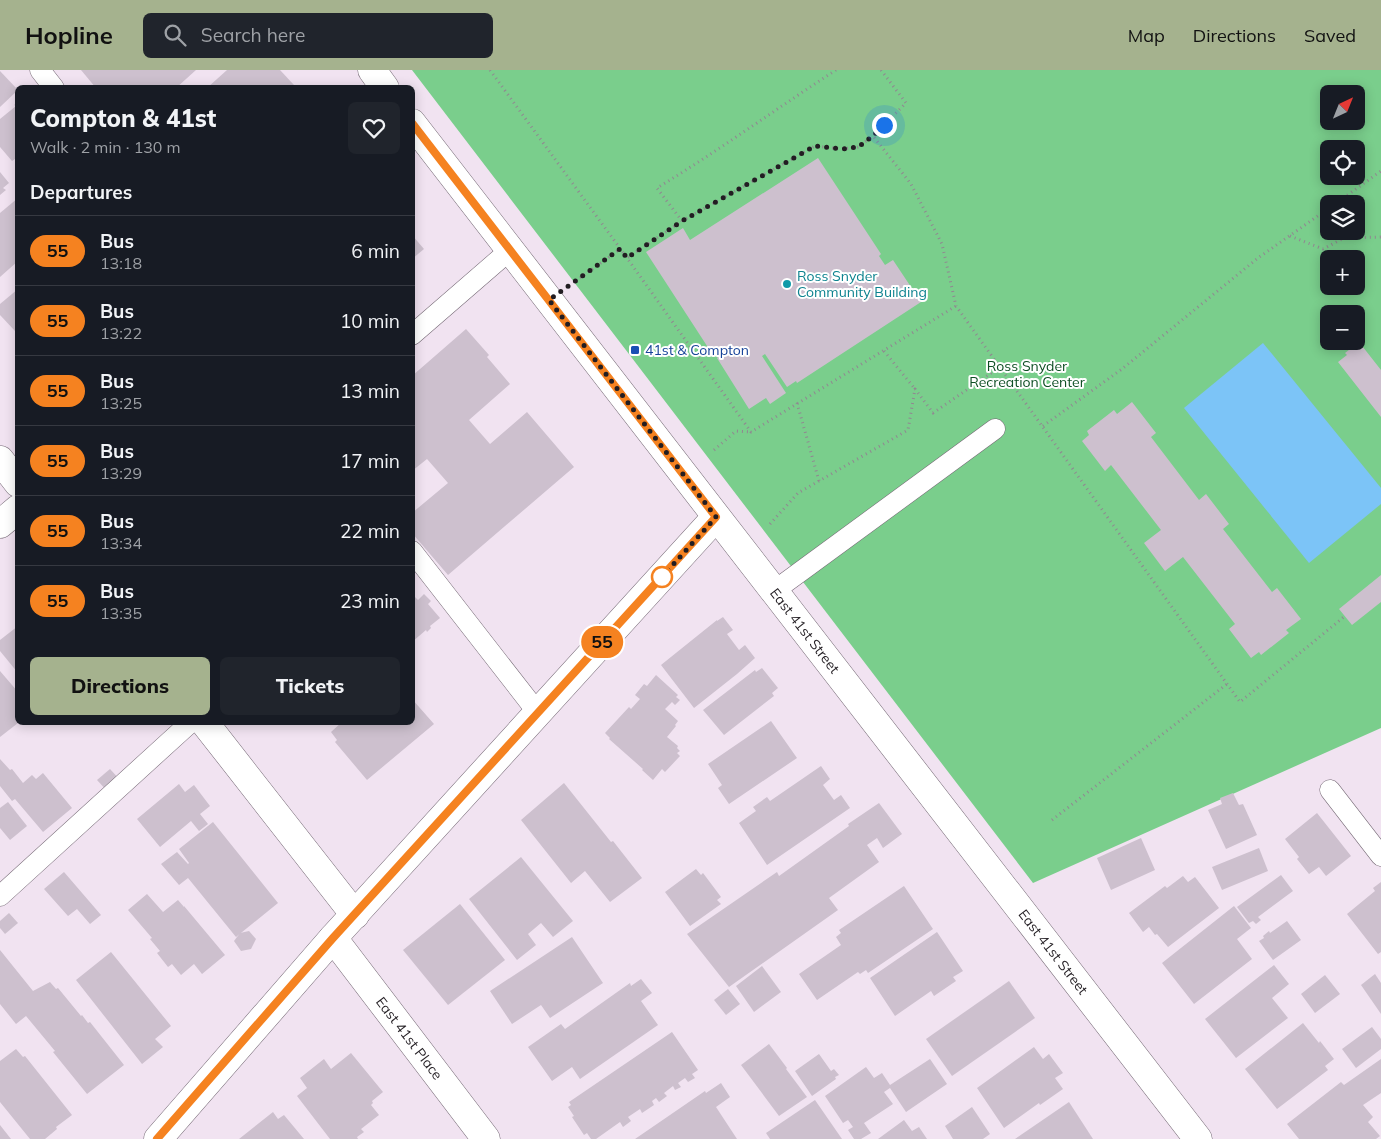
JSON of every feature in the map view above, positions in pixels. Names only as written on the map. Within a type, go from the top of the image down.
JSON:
[{"type":"street","points":[[372,70],[383,85]]},
{"type":"street","name":"East 41st Street","points":[[415,127],[1198,1139]]},
{"type":"street","points":[[0,460],[15,479]]},
{"type":"street","points":[[0,524],[15,512]]},
{"type":"street","points":[[158,1139],[333,938],[716,517]]},
{"type":"street","points":[[206,725],[355,915]]},
{"type":"street","name":"East 41st Place","points":[[333,938],[486,1139]]},
{"type":"lane","points":[[40,70],[52,85]]},
{"type":"lane","points":[[415,333],[510,250]]},
{"type":"lane","points":[[774,591],[995,429]]},
{"type":"lane","points":[[415,555],[538,713]]},
{"type":"lane","points":[[0,896],[188,725]]},
{"type":"lane","points":[[1330,790],[1381,856]]},
{"type":"path","points":[[490,70],[751,432]]},
{"type":"path","points":[[682,221],[657,188],[700,162],[836,70]]},
{"type":"path","points":[[627,258],[682,221],[815,146],[842,149],[858,147],[873,136],[906,103],[881,70]]},
{"type":"path","points":[[873,136],[911,184],[942,244],[956,306],[1240,702],[1345,616]]},
{"type":"path","points":[[1348,195],[1381,171]]},
{"type":"path","points":[[1043,426],[1122,369],[1258,258],[1320,214]]},
{"type":"path","points":[[1289,236],[1323,249],[1344,238],[1381,237]]},
{"type":"path","points":[[549,300],[620,249]]},
{"type":"path","points":[[714,450],[736,431],[751,432],[956,306]]},
{"type":"path","points":[[884,351],[933,413],[1000,367]]},
{"type":"path","points":[[770,524],[798,493],[908,430],[915,389]]},
{"type":"path","points":[[797,404],[819,481]]},
{"type":"path","points":[[1052,820],[1227,684]]},
{"type":"green space","name":"Ross Snyder Recreation Center","points":[[412,70],[1381,70],[1381,728],[1033,883]]},
{"type":"water","points":[[1263,343],[1381,488],[1381,504],[1309,563],[1184,408]]},
{"type":"building","points":[[81,70],[196,70],[179,85],[94,85]]},
{"type":"building","points":[[227,70],[280,70],[294,85],[210,85]]},
{"type":"building","points":[[0,71],[15,87],[15,93],[0,107]]},
{"type":"building","points":[[15,107],[15,159],[12,161],[0,147],[0,119]]},
{"type":"building","name":"Ross Snyder Community Building","points":[[818,158],[881,254],[879,256],[885,265],[893,260],[921,302],[797,383],[796,381],[787,387],[765,354],[762,356],[786,393],[770,404],[766,398],[749,409],[718,357],[712,348],[709,349],[646,252],[683,228],[690,240]]},
{"type":"building","points":[[0,172],[9,183],[3,188],[6,190],[0,195]]},
{"type":"building","points":[[15,200],[15,264],[0,277],[0,213]]},
{"type":"building","points":[[415,238],[424,249],[415,256]]},
{"type":"building","points":[[15,292],[15,331],[0,315],[0,304]]},
{"type":"building","points":[[466,329],[489,355],[487,357],[510,384],[469,420],[490,444],[527,412],[574,467],[448,575],[415,536],[415,510],[448,483],[427,459],[415,469],[415,373]]},
{"type":"building","points":[[1349,350],[1365,350],[1381,370],[1381,417],[1338,362],[1347,355],[1345,353]]},
{"type":"building","points":[[1132,402],[1156,433],[1151,437],[1199,500],[1206,494],[1229,524],[1223,529],[1272,592],[1277,588],[1301,619],[1286,630],[1289,633],[1261,655],[1259,652],[1251,658],[1229,629],[1235,624],[1183,557],[1165,571],[1144,543],[1161,530],[1111,465],[1105,471],[1082,441],[1089,435],[1087,431],[1114,410],[1117,414]]},
{"type":"building","points":[[1381,575],[1381,602],[1352,625],[1339,609]]},
{"type":"building","points":[[424,594],[431,601],[428,604],[440,618],[430,626],[431,628],[427,632],[426,630],[415,639],[415,597],[418,600]]},
{"type":"building","points":[[723,617],[733,630],[727,634],[739,650],[745,645],[755,658],[694,708],[661,665]]},
{"type":"building","points":[[15,628],[15,669],[0,651],[0,640]]},
{"type":"building","points":[[762,668],[778,688],[772,693],[774,696],[724,735],[703,710],[755,670],[756,672]]},
{"type":"building","points":[[0,671],[15,688],[15,725],[0,737]]},
{"type":"building","points":[[656,675],[678,695],[676,697],[680,700],[675,705],[672,702],[665,709],[678,721],[667,737],[678,746],[677,748],[680,751],[677,753],[680,756],[665,772],[662,769],[653,780],[605,733],[629,707],[631,709],[640,699],[635,695],[644,684],[647,686]]},
{"type":"building","points":[[415,702],[434,724],[367,780],[335,742],[337,740],[331,732],[339,725],[415,725]]},
{"type":"building","points":[[771,721],[797,758],[729,804],[718,788],[722,785],[708,764]]},
{"type":"building","points":[[0,759],[10,770],[12,769],[23,783],[32,775],[36,779],[43,773],[72,808],[43,832],[15,799],[12,801],[0,786]]},
{"type":"building","points":[[821,766],[830,779],[823,785],[834,800],[841,795],[850,808],[767,865],[739,823],[756,811],[753,807],[767,797],[770,801]]},
{"type":"building","points":[[110,769],[121,781],[108,792],[97,780]]},
{"type":"building","points":[[564,783],[642,878],[610,902],[585,871],[571,883],[521,820]]},
{"type":"building","points":[[179,784],[185,792],[194,785],[210,806],[200,814],[208,824],[199,831],[191,821],[160,847],[137,819]]},
{"type":"building","points":[[1233,793],[1239,805],[1243,804],[1257,835],[1226,849],[1208,810],[1222,804],[1220,798]]},
{"type":"building","points":[[8,802],[27,826],[10,840],[0,828],[0,808]]},
{"type":"building","points":[[879,803],[902,834],[883,848],[877,838],[867,845],[879,862],[829,898],[838,910],[729,987],[687,934],[777,872],[779,876]]},
{"type":"building","points":[[1317,813],[1351,856],[1326,876],[1319,867],[1309,874],[1285,839]]},
{"type":"building","points":[[213,822],[278,903],[236,937],[188,878],[179,885],[161,864],[177,852],[188,864],[179,849]]},
{"type":"building","points":[[1141,838],[1155,870],[1111,890],[1097,858]]},
{"type":"building","points":[[1259,848],[1268,871],[1222,890],[1212,867]]},
{"type":"building","points":[[521,857],[573,921],[553,937],[541,923],[528,934],[536,945],[517,960],[469,899]]},
{"type":"building","points":[[696,869],[701,875],[703,873],[721,897],[717,900],[721,904],[690,926],[665,892]]},
{"type":"building","points":[[64,872],[101,915],[90,924],[77,909],[68,916],[44,889]]},
{"type":"building","points":[[1281,875],[1293,891],[1258,917],[1261,920],[1256,924],[1253,921],[1249,923],[1237,907]]},
{"type":"building","points":[[1183,876],[1188,882],[1195,877],[1219,908],[1168,947],[1149,927],[1143,932],[1129,913],[1165,886],[1167,888]]},
{"type":"building","points":[[1381,882],[1381,952],[1378,954],[1347,914],[1375,891],[1373,888]]},
{"type":"building","points":[[904,886],[933,929],[868,973],[866,970],[860,974],[858,972],[817,1000],[799,974],[841,945],[836,937],[841,933],[839,930]]},
{"type":"building","points":[[147,894],[163,912],[178,900],[225,955],[202,974],[194,964],[181,975],[172,964],[168,967],[157,953],[160,951],[150,939],[152,938],[128,910]]},
{"type":"building","points":[[460,904],[505,960],[448,1005],[403,950]]},
{"type":"building","points":[[1234,906],[1251,928],[1237,939],[1252,959],[1194,1004],[1162,963]]},
{"type":"building","points":[[9,913],[18,923],[5,934],[0,928],[0,921]]},
{"type":"building","points":[[1287,921],[1301,940],[1273,960],[1259,941],[1269,931],[1270,933]]},
{"type":"building","points":[[249,931],[256,939],[251,949],[241,951],[234,941],[240,933]]},
{"type":"building","points":[[937,932],[963,971],[953,977],[956,981],[934,996],[931,991],[895,1016],[870,978]]},
{"type":"building","points":[[572,937],[603,983],[550,1018],[541,1005],[512,1024],[490,991]]},
{"type":"building","points":[[0,950],[33,991],[50,982],[56,989],[58,988],[81,1016],[88,1023],[90,1022],[124,1065],[87,1094],[26,1016],[16,1024],[0,1004]]},
{"type":"building","points":[[111,952],[171,1026],[155,1039],[163,1047],[142,1064],[76,980]]},
{"type":"building","points":[[1274,965],[1289,984],[1272,998],[1288,1018],[1236,1058],[1205,1019]]},
{"type":"building","points":[[762,966],[781,992],[754,1012],[736,986]]},
{"type":"building","points":[[1375,974],[1381,983],[1381,1014],[1361,985]]},
{"type":"building","points":[[1325,975],[1340,994],[1315,1013],[1301,994]]},
{"type":"building","points":[[641,979],[652,993],[641,1001],[658,1025],[580,1079],[572,1067],[552,1081],[528,1047],[561,1024],[565,1029],[630,983],[631,986]]},
{"type":"building","points":[[1009,981],[1035,1018],[952,1076],[926,1039]]},
{"type":"building","points":[[728,989],[740,1004],[726,1015],[714,1000]]},
{"type":"building","points":[[1303,1023],[1334,1059],[1325,1066],[1328,1070],[1277,1109],[1245,1069]]},
{"type":"building","points":[[1372,1027],[1381,1039],[1381,1049],[1356,1068],[1342,1049]]},
{"type":"building","points":[[672,1032],[698,1070],[692,1074],[695,1078],[688,1082],[685,1078],[678,1083],[681,1087],[675,1090],[673,1086],[664,1093],[667,1096],[659,1102],[656,1098],[652,1101],[654,1105],[642,1113],[640,1109],[628,1117],[631,1121],[623,1127],[620,1122],[596,1139],[591,1139],[587,1133],[584,1135],[572,1117],[574,1116],[568,1107],[571,1105],[569,1102]]},
{"type":"building","points":[[769,1044],[807,1097],[779,1116],[741,1065]]},
{"type":"building","points":[[1034,1047],[1043,1059],[1049,1054],[1063,1073],[1055,1078],[1063,1089],[1040,1105],[1039,1103],[1004,1128],[977,1088]]},
{"type":"building","points":[[16,1049],[23,1057],[25,1056],[72,1115],[56,1127],[57,1129],[45,1139],[30,1139],[0,1102],[0,1061]]},
{"type":"building","points":[[351,1053],[383,1092],[372,1101],[371,1105],[379,1115],[361,1129],[364,1132],[357,1137],[358,1139],[330,1139],[297,1096],[307,1088],[300,1078],[324,1059],[331,1069]]},
{"type":"building","points":[[819,1054],[831,1071],[834,1069],[839,1075],[812,1096],[795,1071]]},
{"type":"building","points":[[930,1059],[947,1084],[906,1112],[890,1088],[884,1092],[893,1104],[864,1123],[871,1133],[861,1139],[854,1139],[848,1130],[853,1127],[848,1120],[843,1123],[825,1096],[866,1067],[874,1078],[882,1073],[890,1085]]},
{"type":"building","points":[[1381,1059],[1381,1093],[1363,1105],[1373,1117],[1368,1122],[1380,1136],[1376,1139],[1299,1139],[1287,1124],[1341,1082],[1344,1085]]},
{"type":"building","points":[[721,1083],[730,1097],[716,1107],[737,1139],[635,1139],[705,1091],[706,1093]]},
{"type":"building","points":[[815,1100],[842,1139],[770,1139],[766,1133]]},
{"type":"building","points":[[1069,1102],[1093,1139],[1015,1139]]},
{"type":"building","points":[[972,1107],[990,1134],[983,1139],[953,1139],[945,1126]]},
{"type":"building","points":[[273,1112],[278,1119],[284,1115],[304,1139],[239,1139]]},
{"type":"building","points":[[904,1120],[912,1131],[919,1127],[927,1139],[878,1139]]},
{"type":"building","points":[[0,1125],[11,1139],[0,1139]]},
{"type":"bus line","name":"55","points":[[157,1139],[333,938],[716,517],[415,127]]},
{"type":"place","name":"Ross Snyder Community Building","points":[[787,284]]},
{"type":"place","name":"41st & Compton","points":[[635,350]]},
{"type":"route","points":[[662,577],[716,517],[549,300],[620,249],[627,258],[682,221],[815,146],[842,149],[858,147],[884,125]]}]
